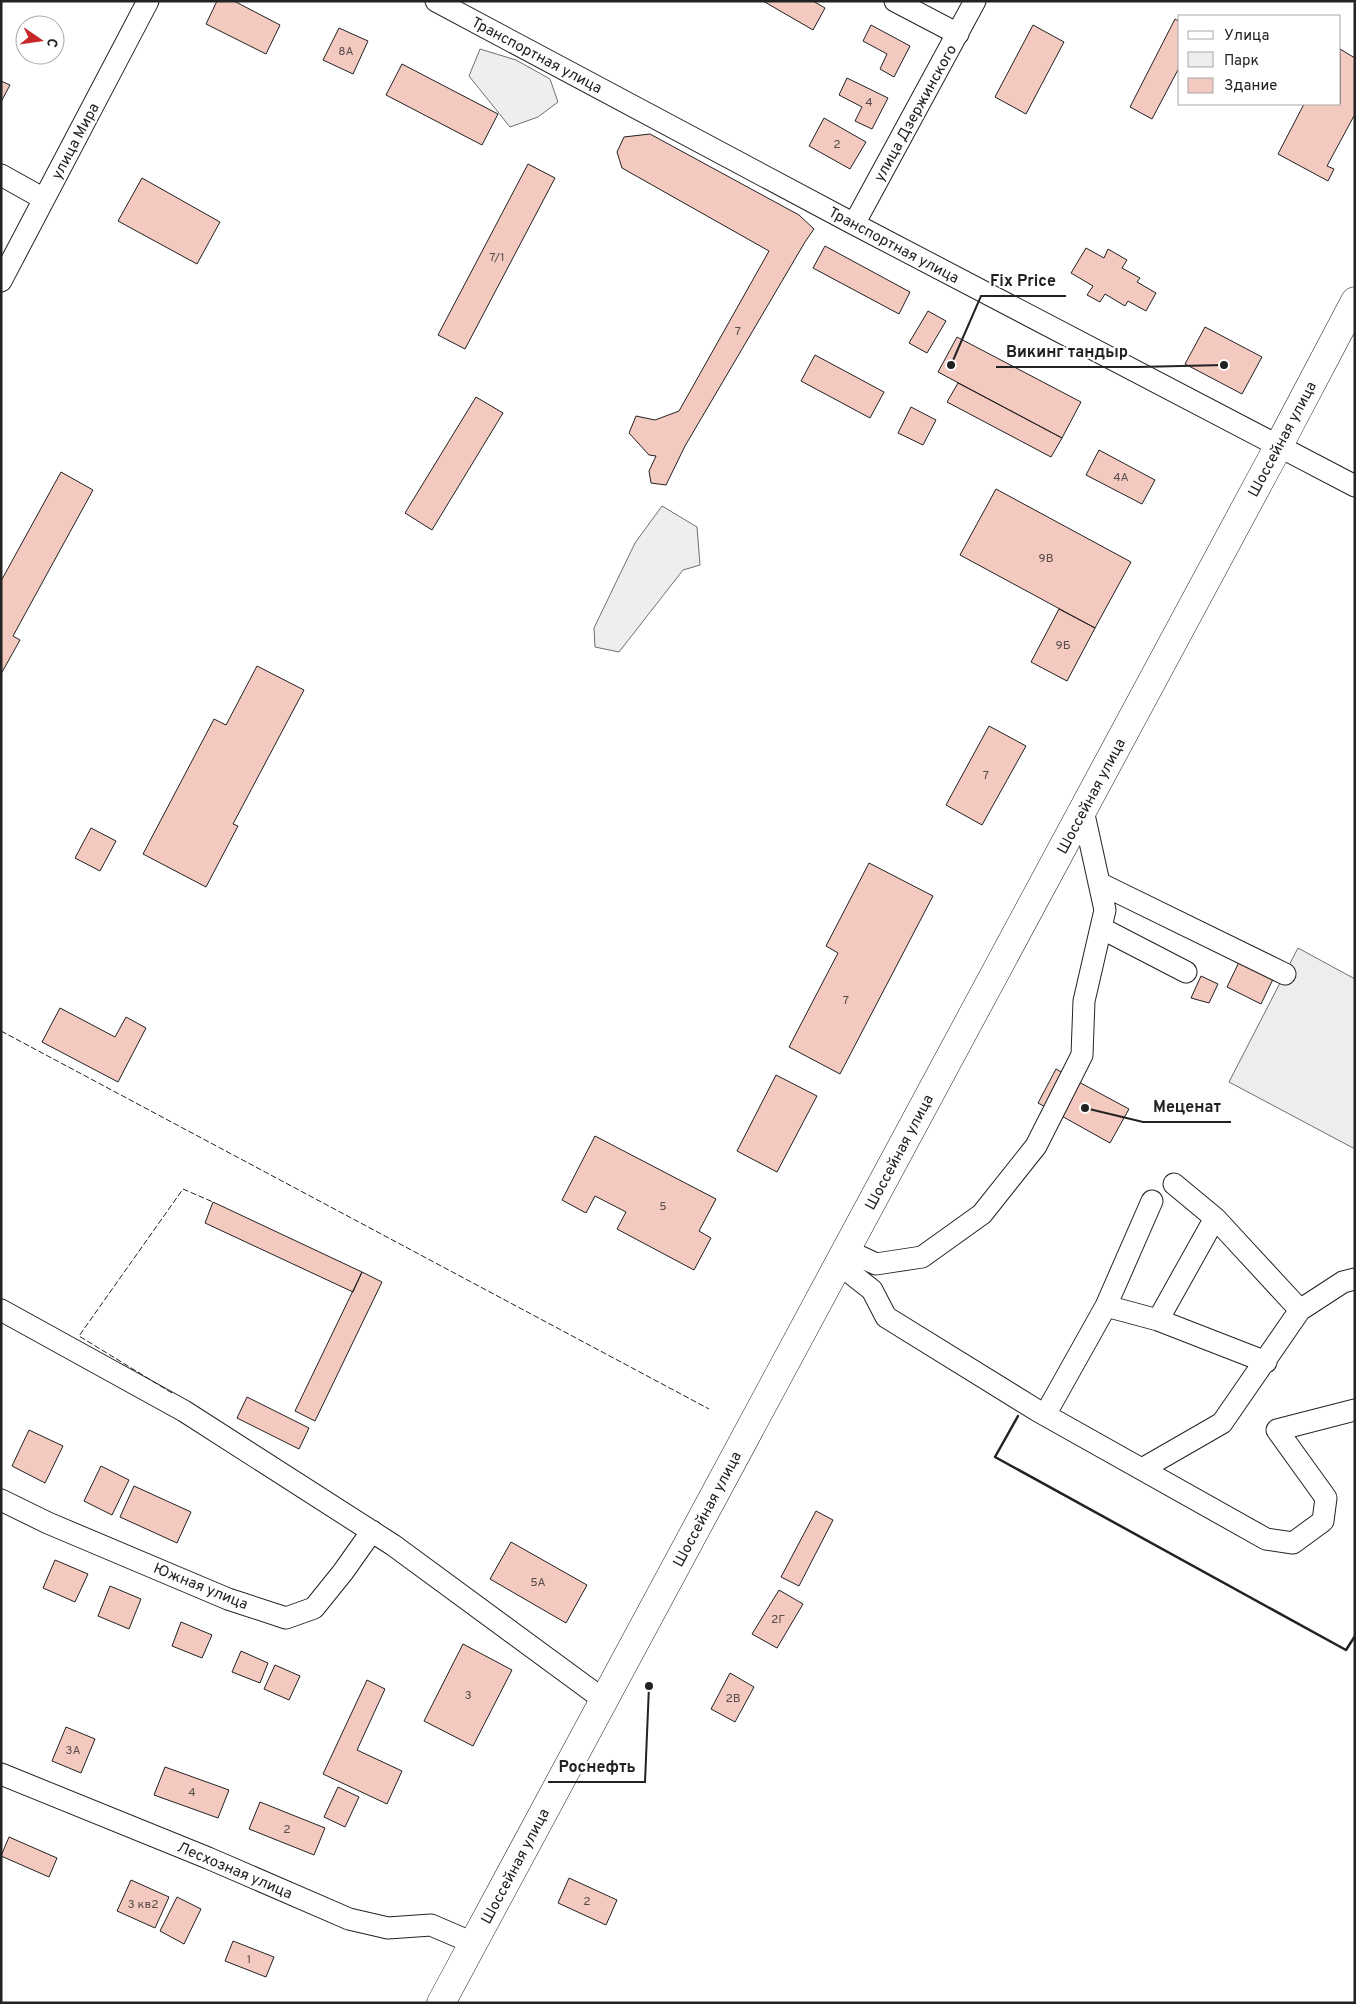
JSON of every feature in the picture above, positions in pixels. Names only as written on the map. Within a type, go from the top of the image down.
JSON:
[{"type":"highway","name":"Шоссейная улица","points":[[441,2003],[1355,301]]},
{"type":"street","name":"улица Мира","points":[[1,281],[148,1]]},
{"type":"street","name":"Транспортная улица","points":[[436,1],[854,224],[1355,486]]},
{"type":"street","points":[[895,1],[958,34]]},
{"type":"street","name":"улица Дзержинского","points":[[854,224],[975,1]]},
{"type":"street","points":[[1,175],[44,199]]},
{"type":"street","points":[[842,1257],[876,1264],[922,1257],[982,1214],[1036,1146],[1082,1055],[1084,1001],[1104,910],[1083,810]]},
{"type":"street","points":[[1099,883],[1285,974]]},
{"type":"street","points":[[1101,928],[1186,972]]},
{"type":"street","points":[[1174,1184],[1215,1218],[1300,1310]]},
{"type":"street","points":[[1045,1415],[1106,1306],[1152,1201]]},
{"type":"street","points":[[1158,1320],[1215,1218]]},
{"type":"street","points":[[842,1257],[872,1290],[886,1317],[1045,1415],[1266,1539],[1293,1543],[1323,1521],[1326,1498],[1277,1430],[1355,1410]]},
{"type":"street","points":[[1142,1469],[1222,1423],[1266,1362],[1300,1310],[1343,1282],[1355,1279]]},
{"type":"street","points":[[1106,1306],[1158,1320],[1266,1362]]},
{"type":"street","points":[[1,1310],[184,1411],[394,1545],[604,1700]]},
{"type":"street","name":"Южная улица","points":[[1,1500],[48,1523],[228,1599],[286,1618],[314,1608],[343,1572],[372,1531]]},
{"type":"street","name":"Лесхозная улица","points":[[1,1774],[208,1858],[349,1919],[388,1928],[430,1925],[473,1943]]},
{"type":"green space","points":[[480,49],[516,60],[550,79],[558,102],[538,117],[510,127],[469,76]]},
{"type":"green space","points":[[662,506],[697,527],[700,565],[683,570],[619,652],[595,647],[594,628],[635,543]]},
{"type":"shaded area","points":[[1298,948],[1355,979],[1355,1149],[1229,1082]]},
{"type":"building","points":[[217,1],[234,1],[280,25],[266,54],[206,24]]},
{"type":"building","points":[[763,1],[813,1],[825,8],[813,30]]},
{"type":"building","points":[[1175,19],[1178,21],[1178,70],[1152,119],[1130,107]]},
{"type":"building","points":[[871,25],[910,46],[894,77],[880,69],[887,54],[863,41]]},
{"type":"building","points":[[1033,25],[1064,42],[1026,114],[995,97]]},
{"type":"building","points":[[339,28],[368,41],[353,74],[323,60]]},
{"type":"building","points":[[1341,50],[1355,58],[1355,114],[1327,166],[1334,169],[1328,181],[1278,154],[1303,105],[1341,105]]},
{"type":"building","points":[[402,64],[498,114],[482,145],[386,95]]},
{"type":"building","points":[[847,78],[888,98],[872,129],[855,121],[862,107],[839,95]]},
{"type":"building","points":[[1,81],[10,85],[1,102]]},
{"type":"building","points":[[824,118],[866,142],[850,169],[809,146]]},
{"type":"building","points":[[650,134],[799,215],[814,229],[685,446],[666,485],[651,483],[649,471],[656,456],[649,455],[629,433],[636,416],[655,420],[679,411],[769,251],[622,168],[617,152],[624,137]]},
{"type":"building","points":[[528,164],[555,178],[465,349],[438,335]]},
{"type":"building","points":[[142,178],[220,222],[197,264],[118,221]]},
{"type":"building","points":[[825,246],[910,292],[899,314],[813,268]]},
{"type":"building","points":[[1086,248],[1104,258],[1108,249],[1127,260],[1122,268],[1140,278],[1137,282],[1156,293],[1146,311],[1128,301],[1125,306],[1105,294],[1100,302],[1087,295],[1093,286],[1071,273]]},
{"type":"building","points":[[928,311],[946,321],[927,353],[909,343]]},
{"type":"building","points":[[1205,327],[1262,357],[1242,394],[1185,364]]},
{"type":"building","points":[[957,337],[1081,402],[1062,438],[938,372]]},
{"type":"building","points":[[815,355],[884,392],[870,418],[801,381]]},
{"type":"building","points":[[958,383],[1062,438],[1051,457],[947,402]]},
{"type":"building","points":[[476,397],[503,413],[432,530],[405,513]]},
{"type":"building","points":[[911,407],[936,420],[923,445],[898,433]]},
{"type":"building","points":[[1099,450],[1155,480],[1142,504],[1086,475]]},
{"type":"building","points":[[61,472],[93,490],[13,636],[20,640],[1,674],[1,581]]},
{"type":"building","points":[[996,489],[1131,562],[1095,628],[960,555]]},
{"type":"building","points":[[1059,609],[1095,628],[1067,681],[1031,662]]},
{"type":"building","points":[[257,666],[304,690],[233,824],[238,826],[206,887],[143,854],[214,719],[226,725]]},
{"type":"building","points":[[989,726],[1026,746],[982,825],[946,805]]},
{"type":"building","points":[[91,828],[116,841],[100,871],[75,858]]},
{"type":"building","points":[[869,863],[933,896],[840,1074],[789,1047],[838,953],[826,946]]},
{"type":"building","points":[[1241,958],[1275,975],[1261,1004],[1227,987]]},
{"type":"building","points":[[1201,976],[1218,984],[1209,1003],[1191,998]]},
{"type":"building","points":[[60,1008],[115,1037],[126,1017],[146,1028],[118,1082],[42,1042]]},
{"type":"building","points":[[1056,1069],[1077,1081],[1058,1114],[1038,1103]]},
{"type":"building","points":[[776,1075],[817,1096],[777,1172],[737,1151]]},
{"type":"building","points":[[1077,1081],[1129,1109],[1110,1143],[1058,1114]]},
{"type":"building","points":[[595,1136],[716,1199],[699,1231],[711,1238],[694,1270],[617,1229],[626,1212],[595,1196],[586,1213],[562,1200]]},
{"type":"building","points":[[213,1202],[362,1272],[353,1292],[205,1223]]},
{"type":"building","points":[[362,1272],[382,1282],[315,1421],[295,1411]]},
{"type":"building","points":[[247,1397],[309,1428],[299,1449],[237,1418]]},
{"type":"building","points":[[29,1430],[63,1446],[45,1483],[12,1466]]},
{"type":"building","points":[[101,1466],[129,1480],[112,1515],[84,1501]]},
{"type":"building","points":[[134,1486],[191,1512],[177,1543],[120,1517]]},
{"type":"building","points":[[816,1511],[833,1520],[799,1586],[781,1577]]},
{"type":"building","points":[[511,1542],[587,1585],[566,1623],[490,1579]]},
{"type":"building","points":[[55,1560],[88,1574],[75,1602],[43,1588]]},
{"type":"building","points":[[110,1586],[141,1599],[129,1629],[98,1616]]},
{"type":"building","points":[[779,1590],[803,1604],[777,1648],[752,1634]]},
{"type":"building","points":[[181,1622],[212,1635],[202,1658],[172,1646]]},
{"type":"building","points":[[463,1644],[512,1670],[473,1746],[424,1721]]},
{"type":"building","points":[[241,1651],[268,1663],[260,1683],[232,1672]]},
{"type":"building","points":[[275,1665],[300,1676],[289,1700],[264,1689]]},
{"type":"building","points":[[730,1673],[754,1687],[735,1722],[711,1709]]},
{"type":"building","points":[[367,1680],[385,1689],[357,1750],[402,1771],[387,1804],[323,1774]]},
{"type":"building","points":[[66,1727],[95,1739],[81,1773],[52,1761]]},
{"type":"building","points":[[165,1767],[229,1790],[218,1818],[154,1795]]},
{"type":"building","points":[[338,1787],[359,1797],[345,1827],[324,1817]]},
{"type":"building","points":[[260,1802],[325,1828],[314,1855],[249,1829]]},
{"type":"building","points":[[9,1837],[57,1858],[49,1877],[1,1856]]},
{"type":"building","points":[[569,1878],[617,1900],[606,1925],[558,1903]]},
{"type":"building","points":[[131,1880],[169,1897],[155,1928],[117,1911]]},
{"type":"building","points":[[177,1897],[201,1909],[184,1944],[160,1931]]},
{"type":"building","points":[[233,1941],[274,1957],[266,1977],[225,1961]]},
{"type":"fence","points":[[1,1031],[709,1409]]},
{"type":"fence","points":[[172,1393],[79,1336],[183,1189],[213,1202]]},
{"type":"wall","points":[[1018,1416],[995,1457],[1346,1650],[1355,1636]]},
{"type":"place","name":"Fix Price","points":[[951,365]]},
{"type":"place","name":"Викинг тандыр","points":[[1224,365]]},
{"type":"place","name":"Меценат","points":[[1085,1108]]},
{"type":"place","name":"Роснефть","points":[[649,1686]]}]
